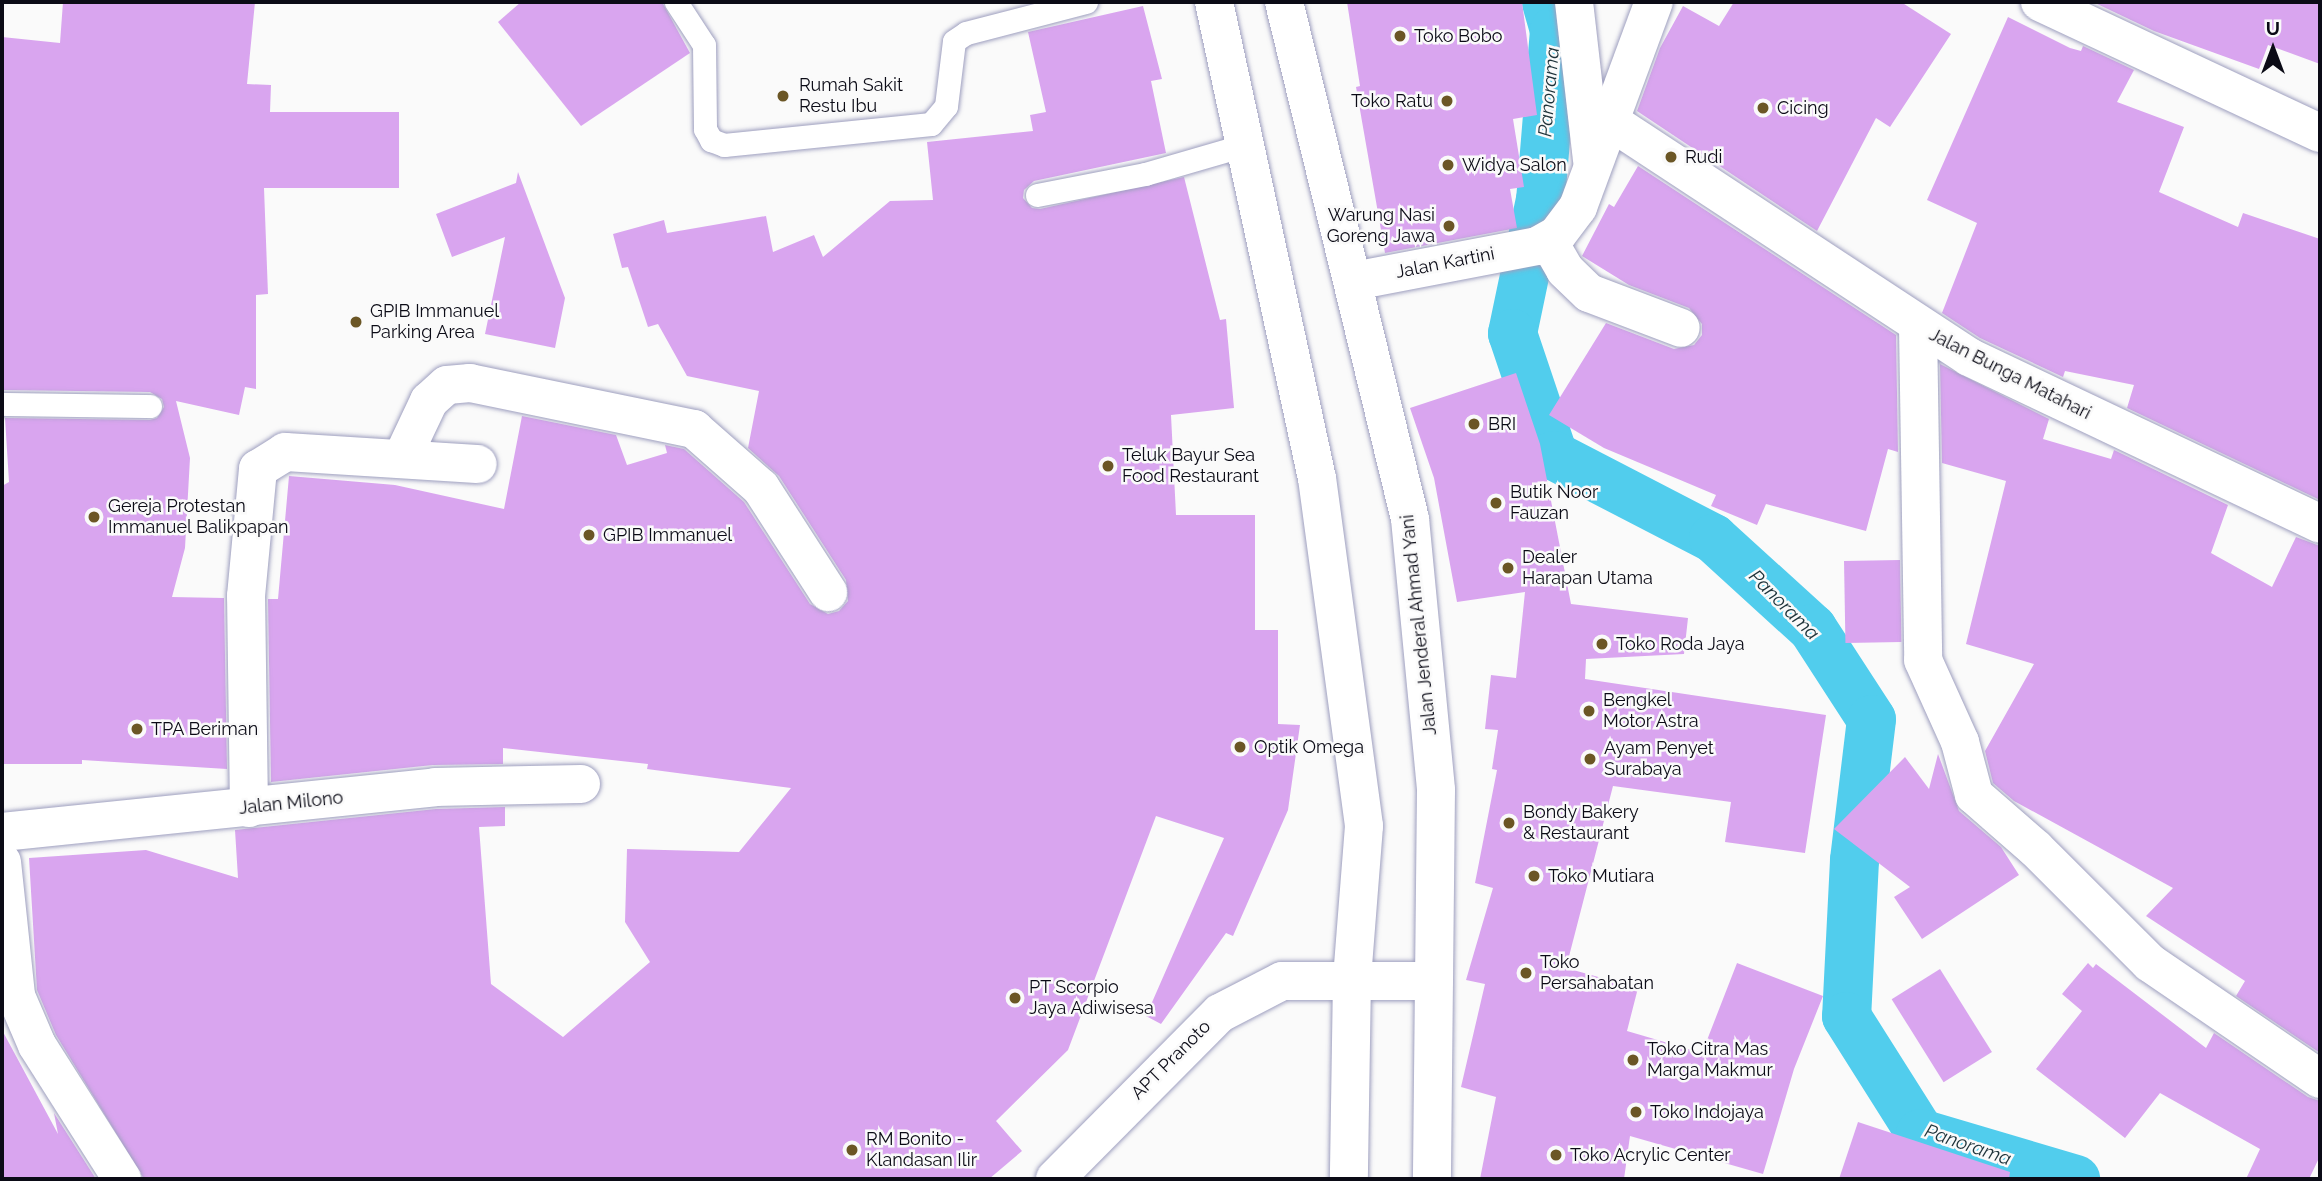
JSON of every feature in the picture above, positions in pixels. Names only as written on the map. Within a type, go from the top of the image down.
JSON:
[{"type":"street","points":[[1214,2],[1317,478],[1364,826],[1352,978],[1349,1179]]},
{"type":"street","name":"Jalan Jenderal Ahmad Yani","points":[[1284,2],[1410,519],[1436,790],[1432,1179]]},
{"type":"street","points":[[1574,2],[1592,173]]},
{"type":"street","points":[[1654,2],[1613,124],[1578,207],[1543,244],[1589,293],[1681,328]]},
{"type":"street","points":[[2040,2],[2320,133]]},
{"type":"street","name":"Jalan Bunga Matahari","points":[[1613,124],[1918,326],[2083,413],[2320,524]]},
{"type":"street","name":"Jalan Kartini","points":[[1354,281],[1543,244]]},
{"type":"street","points":[[1918,326],[1923,660],[1960,742],[1974,795],[2036,849],[2150,963],[2320,1079]]},
{"type":"street","points":[[403,456],[429,401],[447,385],[471,383],[694,429],[761,488],[828,592]]},
{"type":"street","points":[[249,808],[246,596],[258,469],[285,452],[403,456],[478,464]]},
{"type":"street","name":"Jalan Milono","points":[[2,832],[435,787],[580,784]]},
{"type":"street","points":[[2,862],[16,996],[37,1045],[122,1179]]},
{"type":"street","name":"APT Pranoto","points":[[1055,1179],[1220,1013],[1283,981],[1352,978],[1434,981]]},
{"type":"lane","points":[[676,2],[704,45],[705,129],[711,140],[724,145],[931,124],[946,106],[954,41],[966,33],[1086,2]]},
{"type":"lane","points":[[1037,195],[1144,174],[1245,145]]},
{"type":"lane","points":[[2,404],[150,406]]},
{"type":"building","points":[[63,2],[255,2],[247,84],[271,85],[270,112],[399,112],[399,188],[264,188],[268,294],[256,295],[256,389],[245,387],[239,415],[176,401],[190,458],[185,548],[172,597],[224,598],[227,769],[82,760],[82,764],[2,764],[2,486],[9,482],[5,418],[150,420],[157,418],[164,407],[162,399],[150,392],[3,390],[2,37],[60,43]]},
{"type":"building","points":[[521,2],[662,2],[690,53],[581,126],[498,22]]},
{"type":"building","points":[[1347,2],[1522,2],[1537,115],[1513,119],[1524,187],[1510,189],[1517,228],[1385,253],[1356,87],[1360,86]]},
{"type":"building","points":[[1734,2],[1901,2],[1951,34],[1890,127],[1876,118],[1817,231],[1637,111],[1660,48],[1683,6],[1719,26]]},
{"type":"building","points":[[2093,2],[2320,2],[2320,64],[2268,45],[2259,69],[2154,31]]},
{"type":"building","points":[[1143,6],[1162,79],[1151,81],[1166,153],[1034,181],[1024,190],[1023,198],[1032,208],[1040,209],[1184,177],[1220,320],[1226,319],[1234,408],[1171,415],[1176,515],[1255,515],[1255,630],[1278,630],[1278,724],[1300,725],[1288,810],[1233,936],[1226,933],[1161,1024],[1146,1016],[1224,838],[1156,816],[1068,1050],[996,1121],[1022,1151],[989,1179],[144,1179],[56,1035],[37,990],[29,858],[146,850],[238,878],[235,830],[436,809],[505,807],[505,826],[479,827],[491,984],[563,1037],[650,962],[625,922],[627,849],[739,852],[791,788],[647,769],[648,764],[503,748],[503,764],[433,765],[271,782],[268,599],[278,599],[289,476],[395,485],[504,509],[522,416],[616,435],[627,465],[667,453],[665,445],[684,449],[744,502],[810,604],[828,614],[839,611],[848,601],[846,580],[779,476],[748,448],[759,391],[687,376],[658,324],[648,327],[628,267],[622,268],[613,234],[664,220],[667,233],[766,216],[773,252],[814,235],[823,257],[890,201],[933,200],[927,142],[1033,131],[1030,115],[1046,112],[1028,32]]},
{"type":"building","points":[[2008,17],[2070,48],[2081,51],[2083,46],[2134,70],[2117,102],[2184,127],[2159,192],[2238,227],[2243,213],[2320,239],[2320,500],[2127,408],[2134,385],[2065,371],[2063,377],[1980,338],[1942,313],[1977,223],[1927,200]]},
{"type":"building","points":[[1638,166],[1896,335],[1898,452],[1888,449],[1866,531],[1766,504],[1757,525],[1711,506],[1716,495],[1604,448],[1549,415],[1606,323],[1674,349],[1694,345],[1702,335],[1702,324],[1689,308],[1629,285],[1582,256],[1609,204],[1614,207]]},
{"type":"building","points":[[518,172],[565,298],[555,348],[485,334],[505,237],[452,257],[436,214],[516,183]]},
{"type":"building","points":[[1940,364],[2049,419],[2043,439],[2111,459],[2114,450],[2228,505],[2211,553],[2272,587],[2296,537],[2320,546],[2320,1053],[2236,996],[2245,981],[2146,916],[2173,888],[2014,801],[1993,783],[1985,751],[2034,664],[1966,644],[2006,481],[1942,463]]},
{"type":"building","points":[[1516,373],[1540,444],[1571,604],[1688,618],[1684,654],[1586,659],[1585,679],[1826,715],[1805,853],[1725,842],[1731,802],[1613,786],[1566,968],[1638,988],[1627,1031],[1702,1053],[1737,963],[1823,996],[1794,1069],[1763,1174],[1630,1136],[1624,1179],[1480,1179],[1496,1097],[1461,1087],[1485,984],[1466,980],[1493,888],[1475,883],[1497,770],[1492,769],[1498,730],[1485,729],[1491,675],[1516,678],[1525,592],[1457,602],[1434,478],[1410,408]]},
{"type":"building","points":[[1900,560],[1901,642],[1845,643],[1844,561]]},
{"type":"building","points":[[1938,754],[1959,811],[2001,847],[2019,875],[1922,939],[1894,897],[1910,887],[1834,829],[1905,757],[1929,789]]},
{"type":"building","points":[[2088,963],[2093,968],[2096,964],[2206,1048],[2214,1033],[2308,1097],[2320,1101],[2320,1156],[2309,1179],[2246,1179],[2260,1149],[2160,1093],[2125,1138],[2036,1069],[2082,1011],[2062,994]]},
{"type":"building","points":[[1940,969],[1992,1052],[1944,1082],[1892,999]]},
{"type":"building","points":[[2,1030],[58,1134],[54,1113],[96,1179],[2,1179]]},
{"type":"building","points":[[1858,1122],[2010,1172],[2009,1179],[1839,1179]]},
{"type":"waterway","name":"Panorama","points":[[1546,2],[1554,30],[1540,199],[1512,333],[1553,455],[1713,538],[1812,628],[1871,719],[1854,860],[1846,1016],[1920,1133],[2075,1179]]},
{"type":"place","name":"Toko Bobo","points":[[1400,36]]},
{"type":"place","name":"Rumah Sakit Restu Ibu","points":[[783,96]]},
{"type":"place","name":"Toko Ratu","points":[[1447,101]]},
{"type":"place","name":"Cicing","points":[[1763,108]]},
{"type":"place","name":"Rudi","points":[[1671,157]]},
{"type":"place","name":"Widya Salon","points":[[1448,165]]},
{"type":"place","name":"Warung Nasi Goreng Jawa","points":[[1449,226]]},
{"type":"place","name":"GPIB Immanuel Parking Area","points":[[356,322]]},
{"type":"place","name":"BRI","points":[[1474,424]]},
{"type":"place","name":"Teluk Bayur Sea Food Restaurant","points":[[1108,466]]},
{"type":"place","name":"Butik Noor Fauzan","points":[[1496,503]]},
{"type":"place","name":"Gereja Protestan Immanuel Balikpapan","points":[[94,517]]},
{"type":"place","name":"GPIB Immanuel","points":[[589,535]]},
{"type":"place","name":"Dealer Harapan Utama","points":[[1508,568]]},
{"type":"place","name":"Toko Roda Jaya","points":[[1602,644]]},
{"type":"place","name":"Bengkel Motor Astra","points":[[1589,711]]},
{"type":"place","name":"TPA Beriman","points":[[137,729]]},
{"type":"place","name":"Optik Omega","points":[[1240,747]]},
{"type":"place","name":"Ayam Penyet Surabaya","points":[[1590,759]]},
{"type":"place","name":"Bondy Bakery & Restaurant","points":[[1509,823]]},
{"type":"place","name":"Toko Mutiara","points":[[1534,876]]},
{"type":"place","name":"Toko Persahabatan","points":[[1526,973]]},
{"type":"place","name":"PT Scorpio Jaya Adiwisesa","points":[[1015,998]]},
{"type":"place","name":"Toko Citra Mas Marga Makmur","points":[[1633,1060]]},
{"type":"place","name":"Toko Indojaya","points":[[1636,1112]]},
{"type":"place","name":"RM Bonito - Klandasan Ilir","points":[[852,1150]]},
{"type":"place","name":"Toko Acrylic Center","points":[[1556,1155]]}]
